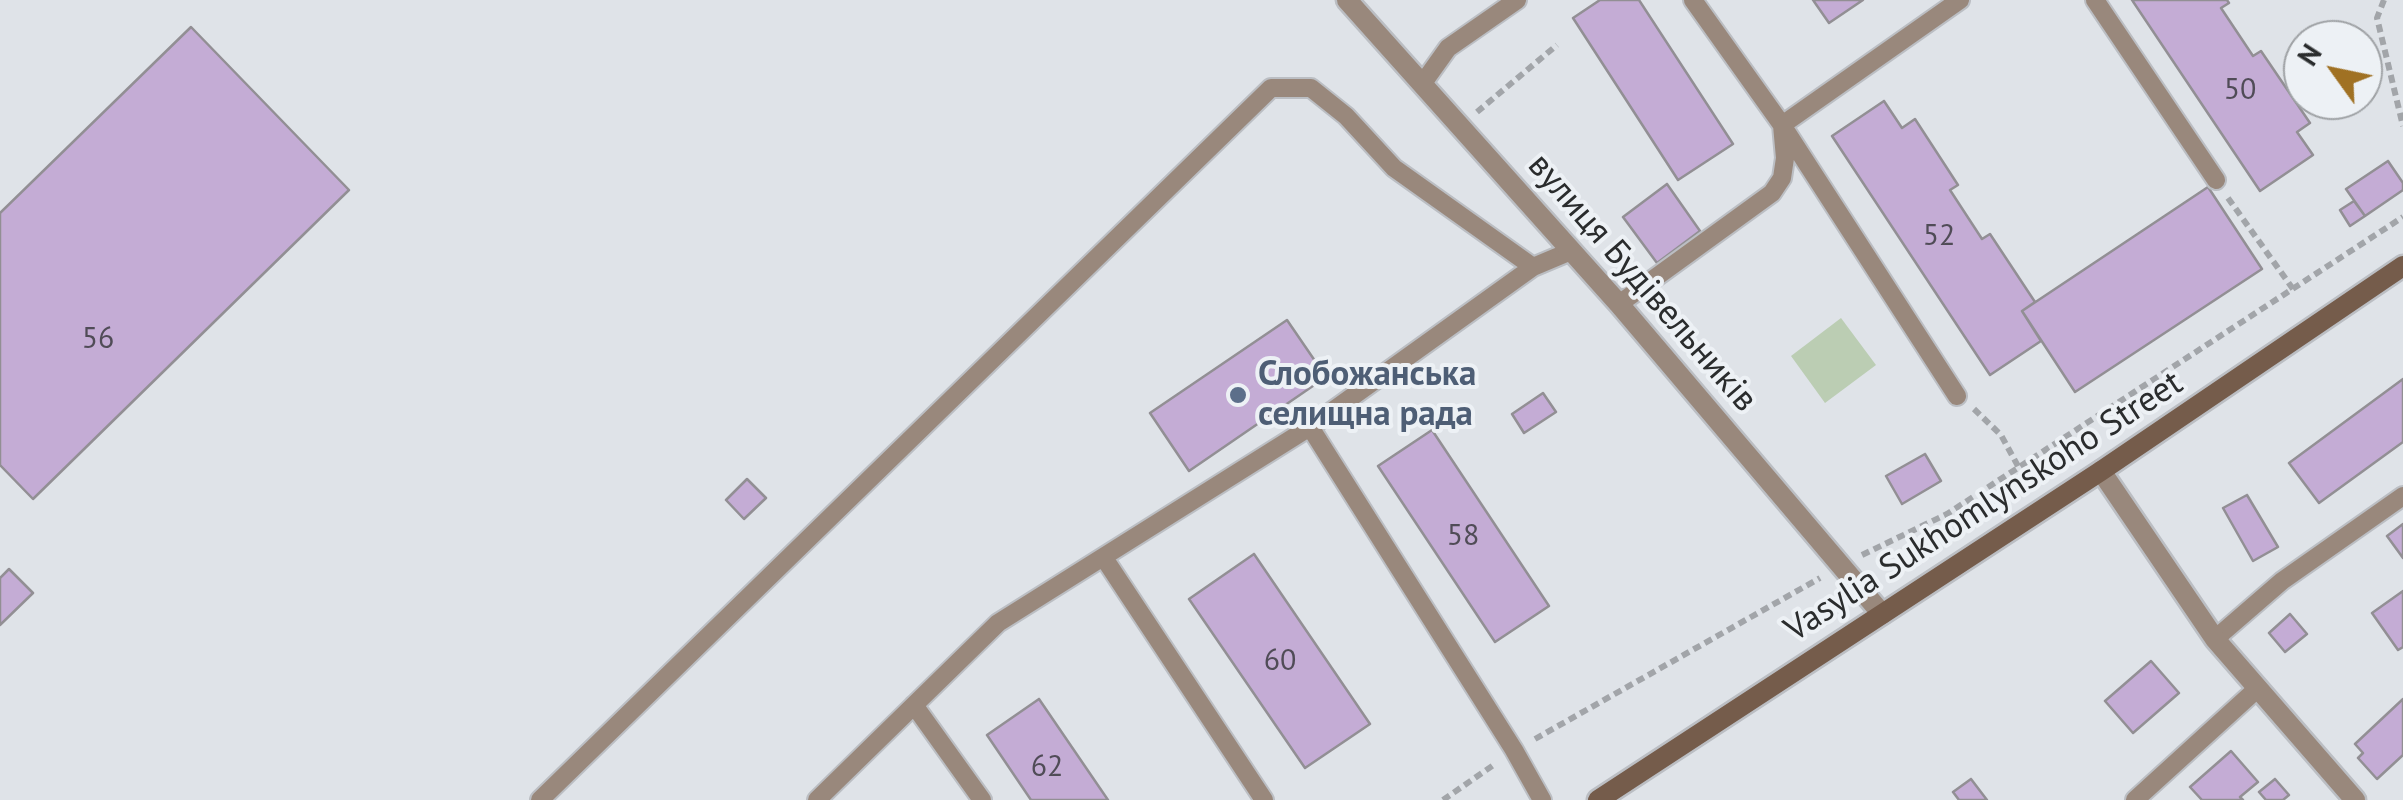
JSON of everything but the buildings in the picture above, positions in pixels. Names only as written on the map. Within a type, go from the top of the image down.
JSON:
[{"type":"main road","name":"Vasylia Sukhomlynskoho Street","points":[[1598,800],[2101,471],[2403,266]]},
{"type":"street","name":"вулиця Будівельників","points":[[1348,0],[1619,304],[1882,614]]},
{"type":"street","points":[[2101,471],[2215,639],[2355,800]]},
{"type":"lane","points":[[1423,82],[1448,48],[1517,0]]},
{"type":"lane","points":[[1693,0],[1782,125],[1957,396]]},
{"type":"lane","points":[[1782,125],[1960,0]]},
{"type":"lane","points":[[2095,0],[2216,180]]},
{"type":"lane","points":[[540,800],[1271,88],[1311,88],[1346,116],[1394,168],[1534,267]]},
{"type":"lane","points":[[1619,304],[1772,193],[1784,168],[1782,125]]},
{"type":"lane","points":[[817,800],[998,623],[1310,428],[1534,267],[1571,251]]},
{"type":"lane","points":[[1310,428],[1542,800]]},
{"type":"lane","points":[[2215,639],[2282,581],[2403,496]]},
{"type":"lane","points":[[1104,558],[1264,800]]},
{"type":"lane","points":[[2134,800],[2258,688]]},
{"type":"lane","points":[[914,705],[982,800]]},
{"type":"path","points":[[2384,0],[2377,18],[2403,126]]},
{"type":"path","points":[[1461,126],[1557,45]]},
{"type":"path","points":[[2228,198],[2293,288]]},
{"type":"path","points":[[1443,800],[1514,750],[1843,565],[1947,514],[2403,217]]},
{"type":"path","points":[[1983,417],[2001,435],[2019,468]]},
{"type":"green space","points":[[1841,318],[1876,365],[1825,403],[1791,356]]},
{"type":"place","name":"Слобожанська селищна рада","points":[[1238,395]]}]
